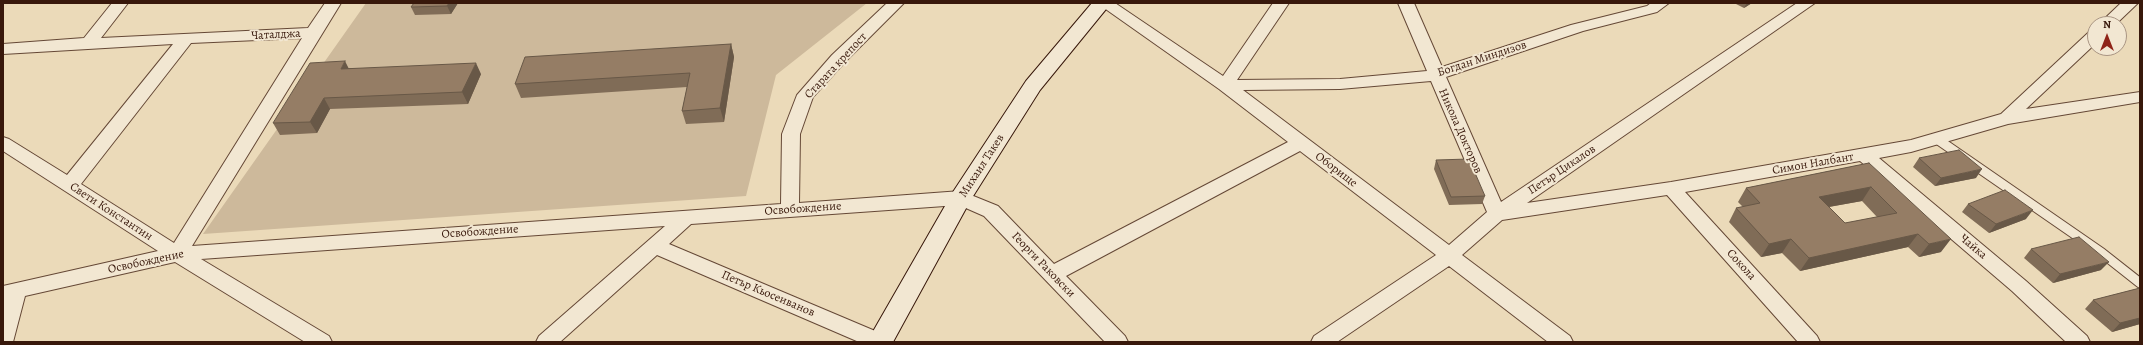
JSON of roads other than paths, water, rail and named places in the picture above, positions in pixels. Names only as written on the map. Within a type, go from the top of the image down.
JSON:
[{"type":"main road","name":"Михаил Такев","points":[[880,342],[961,198],[1033,86],[1103,3]]},
{"type":"street","points":[[89,43],[120,3]]},
{"type":"street","points":[[313,33],[332,3]]},
{"type":"street","name":"Старата крепост","points":[[790,210],[791,134],[805,95],[838,59],[896,3]]},
{"type":"street","name":"Оборище","points":[[1103,3],[1225,85],[1563,342]]},
{"type":"street","points":[[1225,85],[1280,3]]},
{"type":"street","name":"Никола Докторов","points":[[1406,3],[1435,75],[1496,214]]},
{"type":"street","name":"Богдан Миндизов","points":[[1225,85],[1340,84],[1435,75],[1576,28],[1652,9],[1661,3]]},
{"type":"street","name":"Петър Цикалов","points":[[1321,342],[1449,256],[1496,214],[1806,3]]},
{"type":"street","points":[[2115,16],[2129,3]]},
{"type":"street","name":"Чаталджа","points":[[3,49],[89,43],[313,33]]},
{"type":"street","name":"Чаталджа","points":[[177,254],[313,33]]},
{"type":"street","points":[[69,186],[186,39]]},
{"type":"street","name":"Симон Налбант","points":[[1496,214],[1671,188],[1911,146],[2007,118],[2087,43]]},
{"type":"street","points":[[2007,118],[2140,97]]},
{"type":"street","points":[[1052,274],[1301,143]]},
{"type":"street","name":"Свети Константин","points":[[8,150],[69,186],[316,341]]},
{"type":"street","name":"Чайка","points":[[1864,155],[2019,286],[2080,342]]},
{"type":"street","name":"Сокола","points":[[1671,188],[1810,342]]},
{"type":"street","name":"Освобождение","points":[[10,293],[177,254],[961,198]]},
{"type":"street","name":"Георги Раковски","points":[[961,198],[991,211],[1118,342]]},
{"type":"street","points":[[546,342],[687,218]]},
{"type":"street","name":"Петър Кьосеиванов","points":[[655,246],[880,342]]},
{"type":"street","points":[[3,342],[10,293]]},
{"type":"lane","points":[[1937,138],[2102,253],[2140,283]]}]
